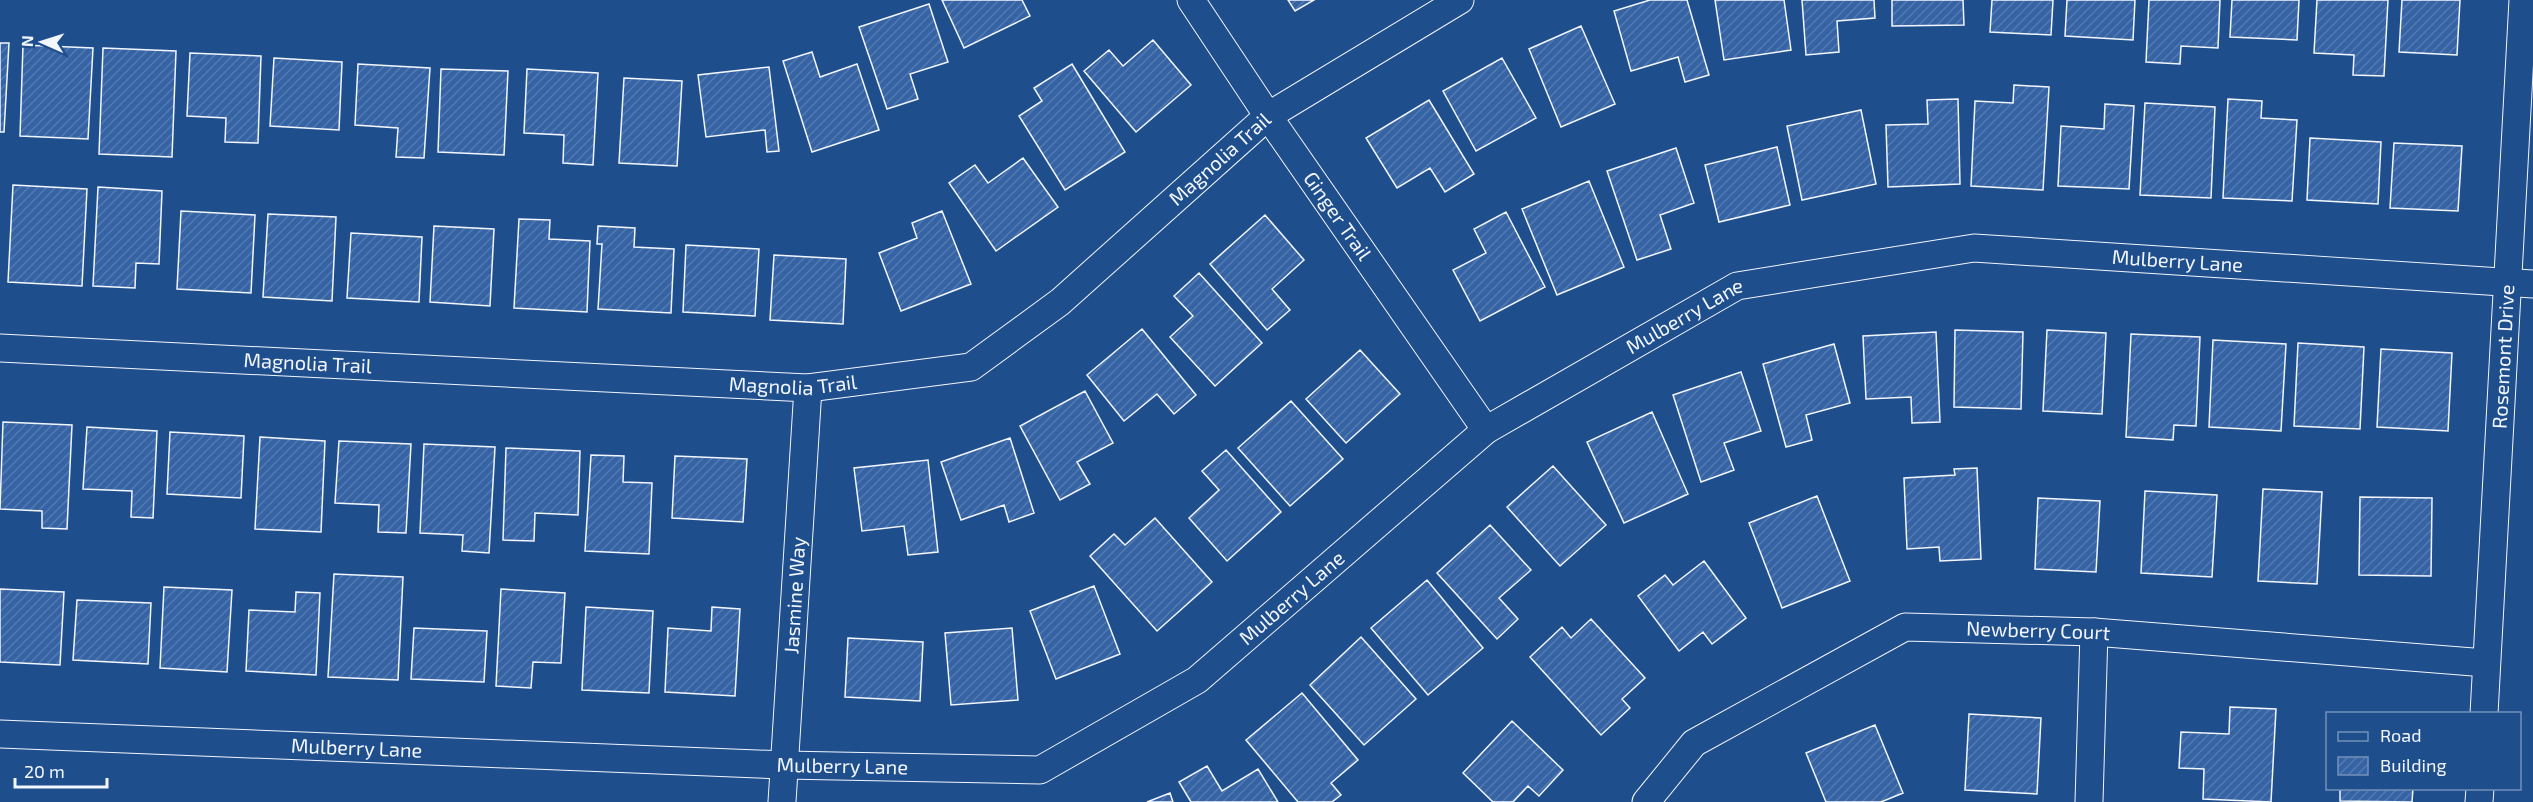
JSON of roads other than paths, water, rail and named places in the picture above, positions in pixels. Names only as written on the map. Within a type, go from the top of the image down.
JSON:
[{"type":"street","name":"Ginger Trail","points":[[1191,0],[1268,116],[1486,430]]},
{"type":"street","name":"Magnolia Trail","points":[[0,348],[808,388],[971,367],[1060,302],[1268,116],[1460,0]]},
{"type":"street","name":"Rosemont Drive","points":[[2484,712],[2486,663],[2520,283],[2523,0]]},
{"type":"street","name":"Mulberry Lane","points":[[0,734],[784,765],[1040,770],[1197,680],[1486,430],[1737,286],[1974,248],[2520,283]]},
{"type":"street","name":"Jasmine Way","points":[[782,802],[808,388]]},
{"type":"street","name":"Newberry Court","points":[[1646,802],[1694,743],[1905,627],[2094,632],[2486,663]]},
{"type":"street","points":[[2089,802],[2094,632]]}]
